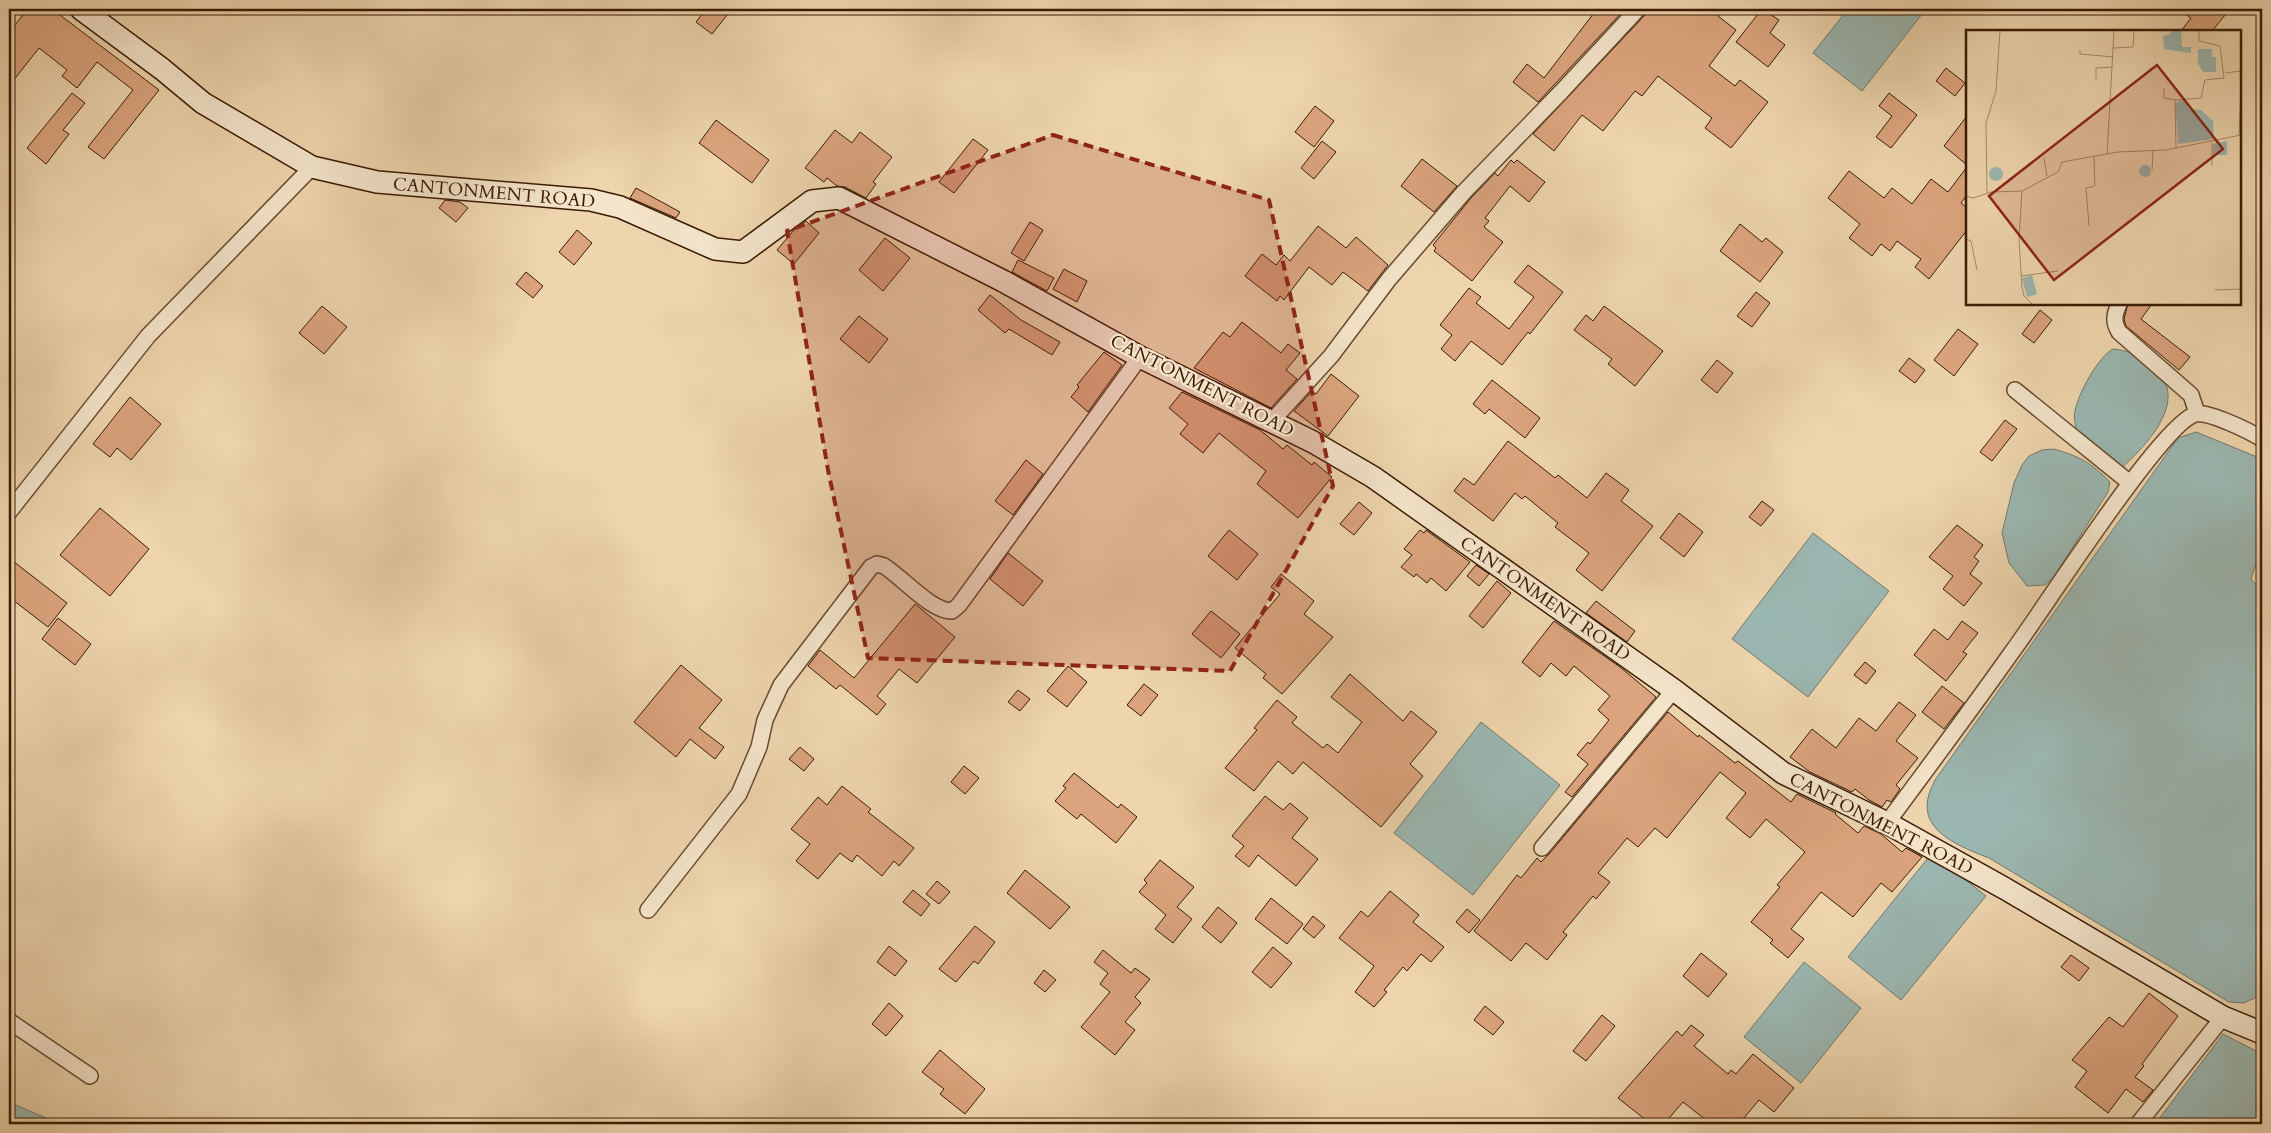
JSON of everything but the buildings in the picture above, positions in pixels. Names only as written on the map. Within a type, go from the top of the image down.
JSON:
[{"type":"main road","name":"CANTONMENT ROAD","points":[[80,9],[162,69],[203,103],[312,167],[377,182],[591,200],[620,208],[715,250],[743,252],[812,201],[839,198],[1003,281],[1140,357],[1313,442],[1373,477],[1674,690],[1783,773],[1887,823],[2004,888],[2223,1017],[2262,1033]]},
{"type":"street","points":[[1271,422],[1331,356],[1389,279],[1464,192],[1638,9]]},
{"type":"street","points":[[9,512],[148,336],[312,167]]},
{"type":"street","points":[[2119,305],[2114,325],[2119,332],[2191,396],[2196,413]]},
{"type":"street","points":[[648,910],[739,794],[759,747],[765,720],[781,685],[871,567],[877,564],[884,566],[934,605],[944,611],[952,611],[959,605],[1140,357]]},
{"type":"street","points":[[2015,390],[2130,483]]},
{"type":"street","points":[[1887,823],[2014,651],[2130,483],[2181,421],[2196,413],[2236,426],[2262,439]]},
{"type":"street","points":[[1542,848],[1674,690]]},
{"type":"street","points":[[2138,1124],[2223,1017]]},
{"type":"street","points":[[9,1021],[90,1076]]},
{"type":"highlighted area","points":[[1053,135],[1269,200],[1333,486],[1230,671],[868,658],[828,470],[787,231]]},
{"type":"water","points":[[1848,9],[1926,9],[1862,91],[1813,53]]},
{"type":"water","points":[[2113,349],[2128,352],[2147,362],[2162,377],[2167,389],[2168,402],[2157,428],[2138,452],[2119,470],[2076,431],[2074,418],[2084,386],[2101,360]]},
{"type":"water","points":[[2196,432],[2262,459],[2262,545],[2251,579],[2262,592],[2262,995],[2243,1003],[2229,1002],[1989,858],[1957,844],[1937,830],[1927,810],[1929,796],[1935,780],[2178,438]]},
{"type":"water","points":[[2054,449],[2085,461],[2110,482],[2108,492],[2053,578],[2045,585],[2027,586],[2009,563],[2002,533],[2014,483],[2022,465],[2029,456],[2042,450]]},
{"type":"water","points":[[1813,533],[1889,591],[1808,697],[1732,639]]},
{"type":"water","points":[[1481,722],[1560,785],[1473,895],[1394,833]]},
{"type":"water","points":[[1932,853],[1986,896],[1901,1000],[1848,957]]},
{"type":"water","points":[[1804,962],[1861,1008],[1801,1083],[1744,1037]]},
{"type":"water","points":[[2223,1034],[2262,1054],[2262,1124],[2157,1124],[2156,1123]]},
{"type":"water","points":[[9,1102],[60,1124],[9,1124]]}]
